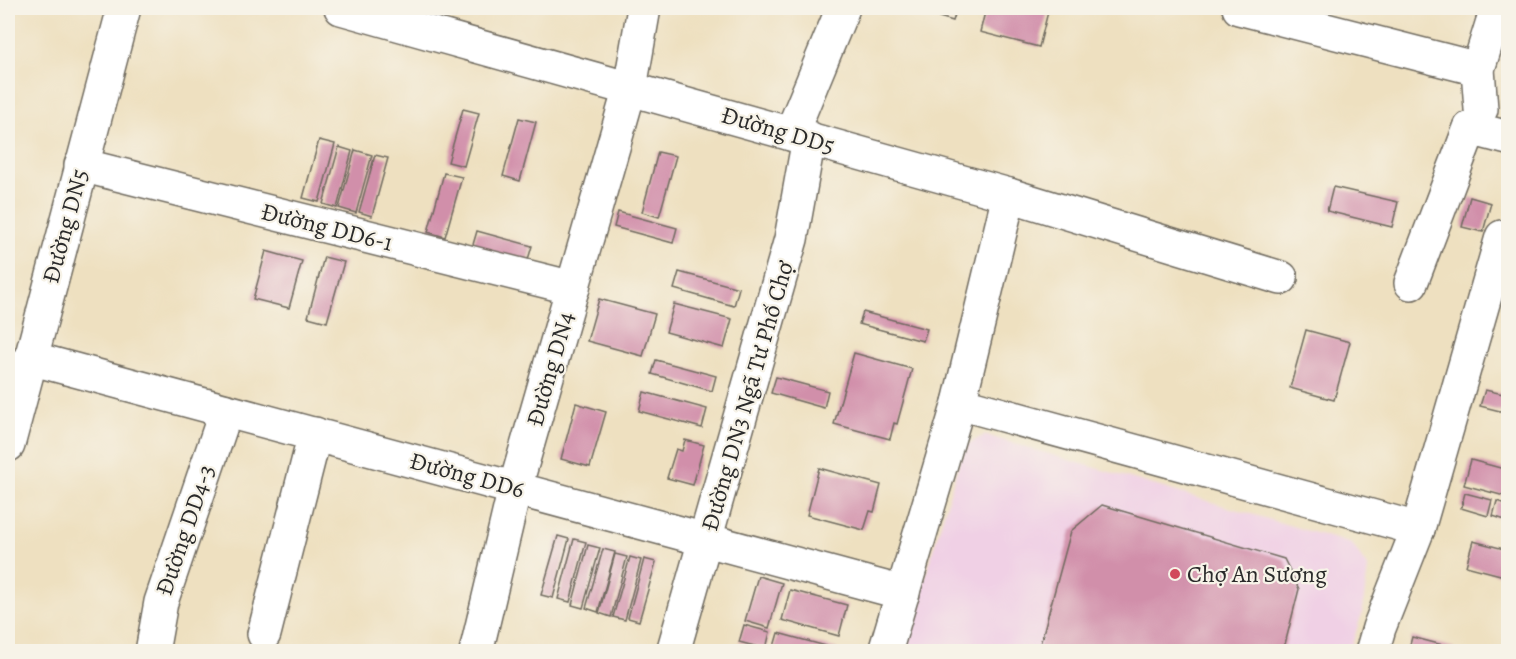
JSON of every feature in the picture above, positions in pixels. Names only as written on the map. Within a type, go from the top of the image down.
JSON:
[{"type":"street","name":"Đường DN5","points":[[8,445],[124,8]]},
{"type":"street","name":"Đường DD5","points":[[341,8],[1009,195],[1281,278]]},
{"type":"street","name":"Đường DN4","points":[[476,651],[515,488],[630,88],[644,8]]},
{"type":"street","name":"Đường DN3 Ngã Tư Phố Chợ","points":[[673,651],[791,239],[800,136],[843,8]]},
{"type":"street","points":[[1239,8],[1478,69]]},
{"type":"street","points":[[1480,110],[1478,69],[1497,8]]},
{"type":"street","points":[[1411,283],[1470,128],[1509,138]]},
{"type":"street","name":"Đường DD6-1","points":[[81,165],[573,288]]},
{"type":"street","points":[[885,651],[959,403],[1009,195]]},
{"type":"street","points":[[1372,651],[1418,529],[1502,237]]},
{"type":"street","name":"Đường DD6","points":[[30,358],[903,593]]},
{"type":"street","points":[[959,403],[1418,529]]},
{"type":"street","name":"Đường DD4-3","points":[[152,651],[161,602],[226,411]]},
{"type":"street","points":[[264,634],[315,434]]},
{"type":"shaded area","points":[[985,435],[1352,544],[1368,568],[1362,613],[1350,651],[903,652],[964,446]]},
{"type":"building","points":[[941,8],[957,8],[953,21],[939,17]]},
{"type":"building","points":[[986,8],[1049,8],[1039,47],[980,32]]},
{"type":"building","points":[[1508,40],[1508,58],[1504,57]]},
{"type":"building","points":[[463,109],[479,113],[464,166],[448,162]]},
{"type":"building","points":[[519,118],[536,122],[520,181],[503,176]]},
{"type":"building","points":[[319,140],[335,144],[319,202],[303,198]]},
{"type":"building","points":[[339,147],[352,151],[337,208],[323,204]]},
{"type":"building","points":[[355,150],[372,155],[356,213],[339,208]]},
{"type":"building","points":[[658,152],[676,156],[659,217],[642,212]]},
{"type":"building","points":[[375,155],[388,158],[372,216],[359,212]]},
{"type":"building","points":[[444,173],[462,177],[445,237],[428,232]]},
{"type":"building","points":[[1333,187],[1398,202],[1392,227],[1327,211]]},
{"type":"building","points":[[1470,197],[1491,203],[1483,232],[1462,227]]},
{"type":"building","points":[[618,212],[677,228],[673,243],[614,227]]},
{"type":"building","points":[[477,231],[532,246],[527,263],[472,248]]},
{"type":"building","points":[[266,251],[302,261],[289,308],[253,299]]},
{"type":"building","points":[[324,257],[344,262],[327,322],[308,317]]},
{"type":"building","points":[[679,272],[739,288],[734,306],[674,289]]},
{"type":"building","points":[[599,299],[655,314],[643,356],[587,341]]},
{"type":"building","points":[[674,304],[732,319],[724,348],[666,332]]},
{"type":"building","points":[[863,312],[927,329],[923,341],[859,324]]},
{"type":"building","points":[[1306,330],[1350,342],[1334,400],[1290,388]]},
{"type":"building","points":[[854,353],[912,369],[897,424],[894,423],[890,439],[834,424]]},
{"type":"building","points":[[656,360],[716,376],[712,391],[652,374]]},
{"type":"building","points":[[776,377],[828,391],[824,408],[771,393]]},
{"type":"building","points":[[1485,390],[1508,395],[1508,413],[1480,406]]},
{"type":"building","points":[[644,392],[707,409],[702,428],[639,411]]},
{"type":"building","points":[[576,403],[606,412],[590,467],[561,459]]},
{"type":"building","points":[[685,440],[704,445],[693,485],[667,478],[676,449],[682,451]]},
{"type":"building","points":[[1471,460],[1508,470],[1508,497],[1464,485]]},
{"type":"building","points":[[819,468],[881,485],[874,512],[870,511],[864,530],[807,515]]},
{"type":"building","points":[[1465,493],[1492,500],[1488,516],[1461,508]]},
{"type":"building","points":[[1497,501],[1508,505],[1508,521],[1493,516]]},
{"type":"building","name":"Chợ An Sương","points":[[1102,505],[1284,559],[1299,589],[1283,652],[1038,652],[1071,531]]},
{"type":"building","points":[[558,536],[569,539],[553,598],[541,595]]},
{"type":"building","points":[[574,539],[586,542],[570,602],[558,599]]},
{"type":"building","points":[[1473,541],[1508,550],[1508,577],[1466,566]]},
{"type":"building","points":[[588,545],[600,548],[583,608],[572,605]]},
{"type":"building","points":[[603,549],[615,552],[598,612],[586,608]]},
{"type":"building","points":[[615,554],[627,557],[611,617],[599,613]]},
{"type":"building","points":[[630,557],[641,560],[625,620],[613,617]]},
{"type":"building","points":[[644,559],[656,562],[639,621],[628,618]]},
{"type":"building","points":[[758,576],[782,583],[769,628],[745,621]]},
{"type":"building","points":[[790,590],[847,605],[839,636],[782,620]]},
{"type":"building","points":[[744,625],[770,632],[766,649],[739,642]]},
{"type":"building","points":[[778,633],[837,649],[836,652],[773,650]]},
{"type":"building","points":[[1412,637],[1454,648],[1453,652],[1408,652]]},
{"type":"place","name":"Chợ An Sương","points":[[1175,574]]}]
